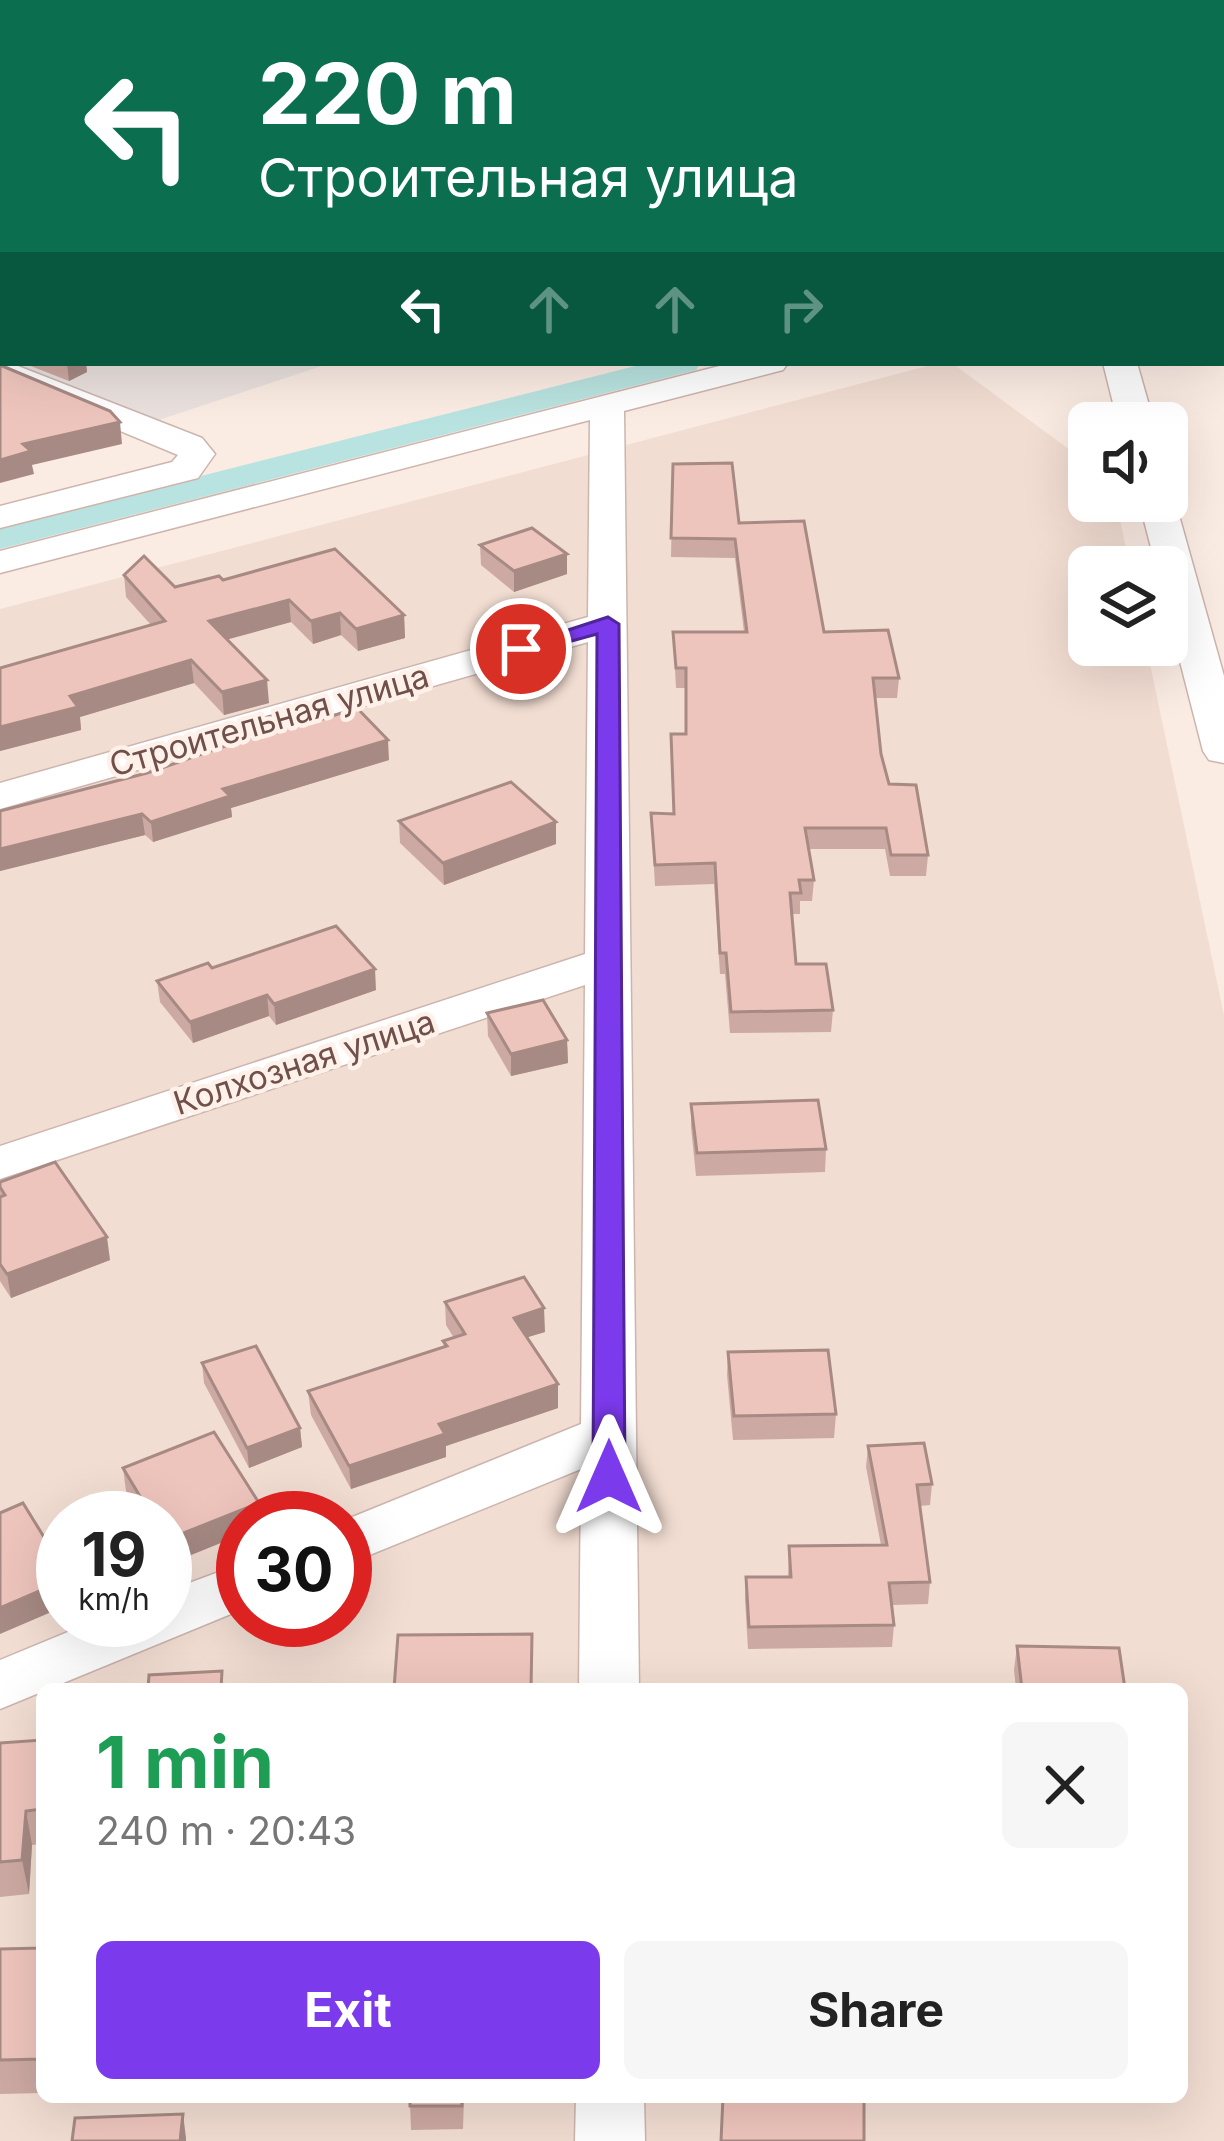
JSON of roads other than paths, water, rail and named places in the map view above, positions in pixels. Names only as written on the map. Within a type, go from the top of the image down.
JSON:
[{"type":"street","points":[[0,562],[759,366]]},
{"type":"street","points":[[1121,366],[1130,402]]},
{"type":"street","points":[[0,369],[189,446],[197,454],[185,470],[0,517]]},
{"type":"street","points":[[607,405],[609,1683]]},
{"type":"street","points":[[1163,522],[1224,751]]},
{"type":"street","name":"Строительная улица","points":[[0,796],[608,624]]},
{"type":"street","name":"Колхозная улица","points":[[0,1163],[608,962]]},
{"type":"street","points":[[372,1532],[609,1435]]},
{"type":"street","points":[[0,1685],[91,1647]]},
{"type":"street","points":[[610,2103],[610,2141]]},
{"type":"waterway","points":[[0,538],[673,366]]}]
